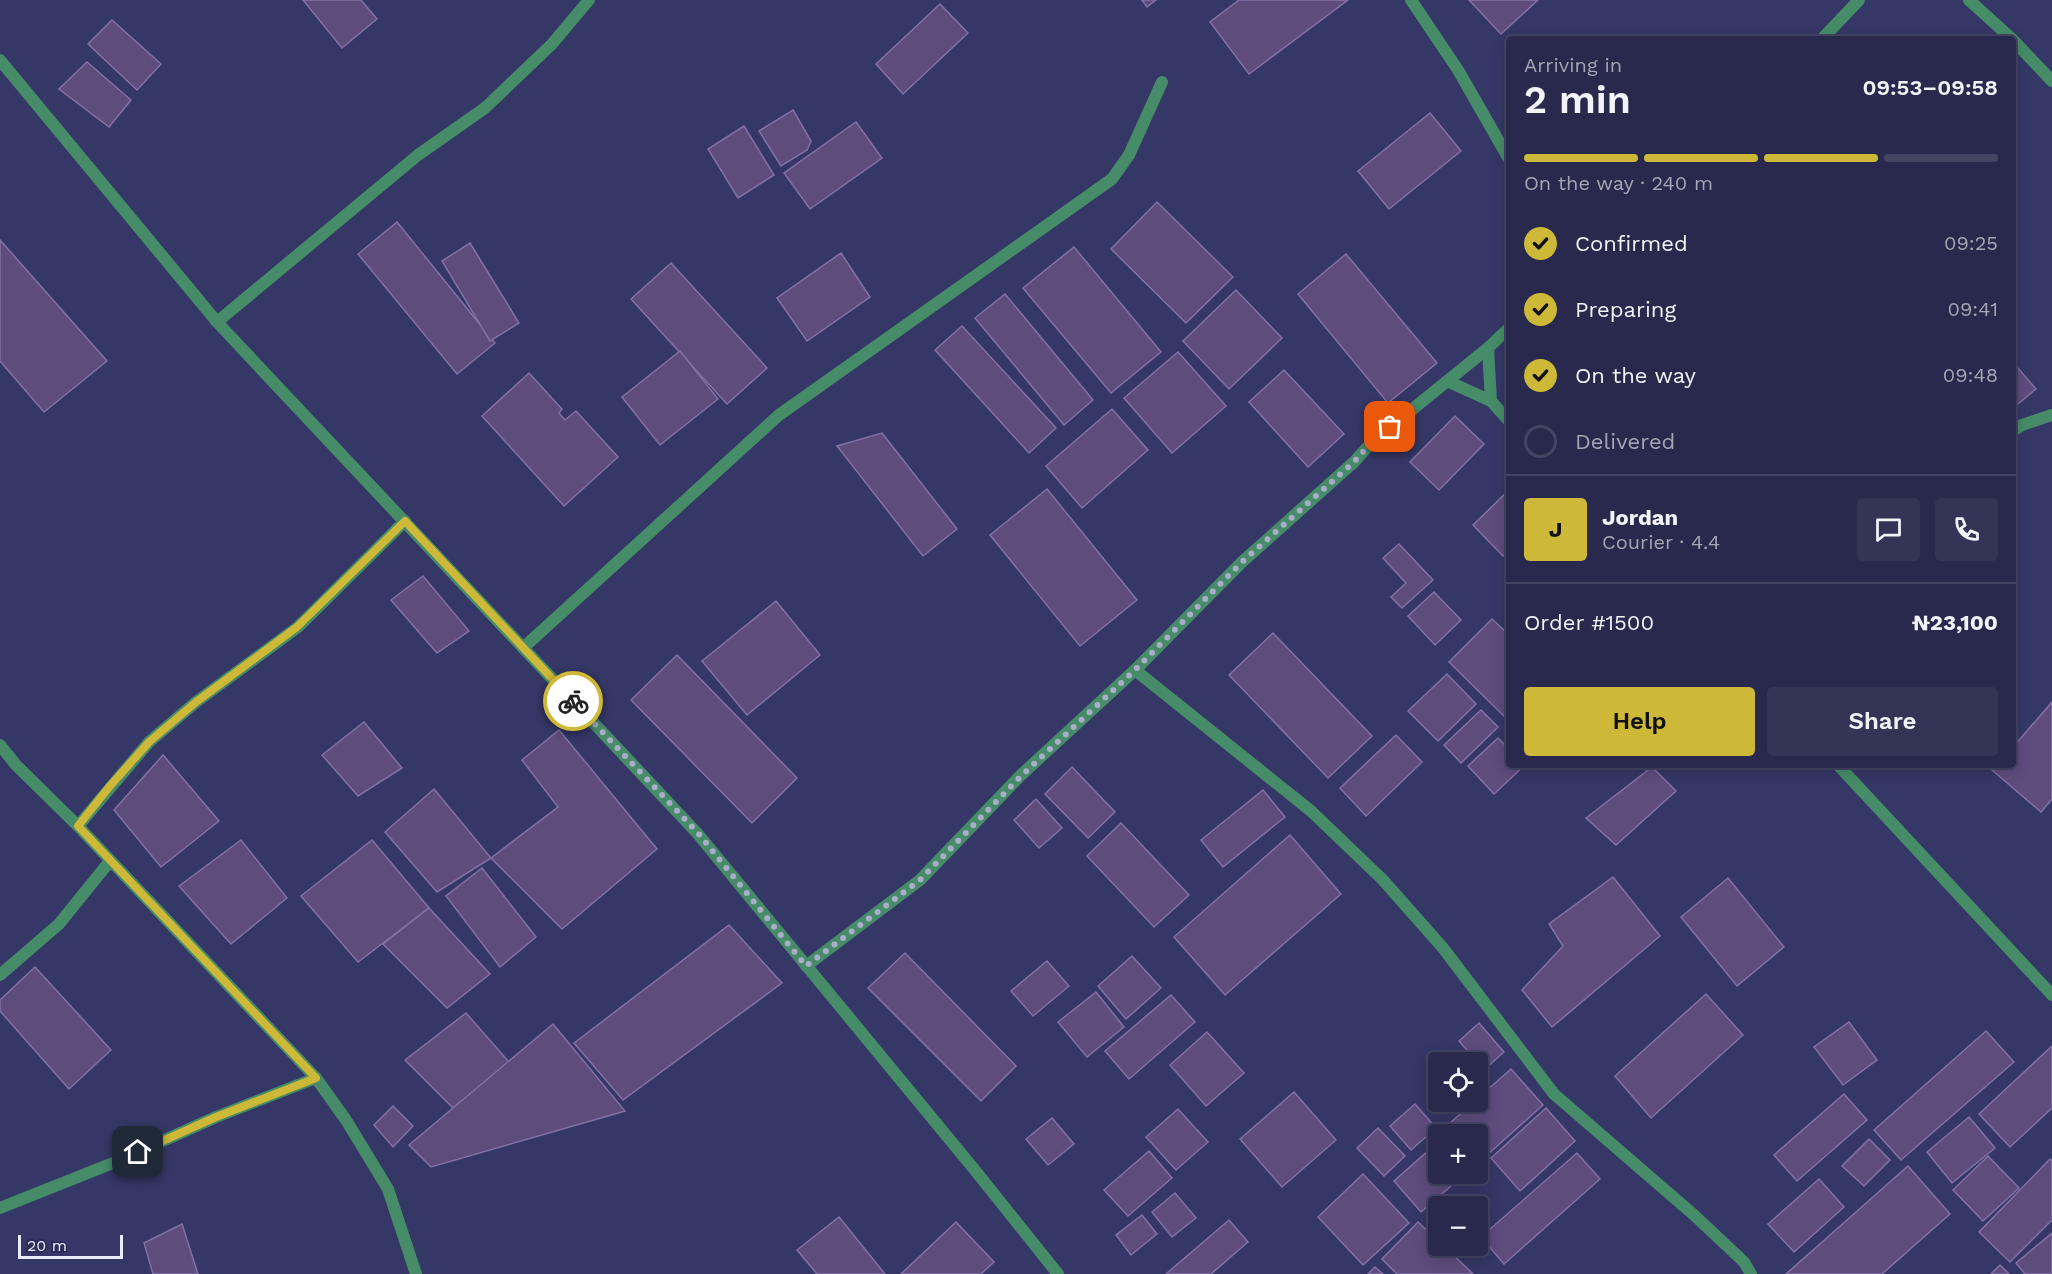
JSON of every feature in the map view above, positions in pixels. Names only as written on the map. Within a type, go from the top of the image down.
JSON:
[{"type":"street","points":[[217,322],[418,155],[485,108],[552,44],[589,0]]},
{"type":"street","points":[[1411,0],[1458,70],[1506,154]]},
{"type":"street","points":[[1825,36],[1859,0]]},
{"type":"street","points":[[1969,0],[2010,36]]},
{"type":"street","points":[[2016,42],[2052,81]]},
{"type":"street","points":[[0,60],[217,322],[698,833],[974,1168],[1058,1274]]},
{"type":"street","points":[[523,648],[778,416],[1112,179],[1129,155],[1162,82]]},
{"type":"street","points":[[806,966],[920,880],[1021,776],[1135,670],[1242,562],[1354,462],[1372,442],[1506,331]]},
{"type":"street","points":[[1488,348],[1491,401]]},
{"type":"street","points":[[1447,381],[1491,401],[1506,418]]},
{"type":"street","points":[[2016,429],[2052,415]]},
{"type":"street","points":[[78,826],[149,742],[196,702],[297,627],[405,521]]},
{"type":"street","points":[[1135,670],[1311,811],[1383,880],[1443,948],[1554,1094],[1694,1215],[1744,1262],[1751,1274]]},
{"type":"street","points":[[0,746],[316,1078],[346,1120],[388,1189],[416,1274]]},
{"type":"street","points":[[1841,768],[2052,995]]},
{"type":"street","points":[[0,975],[59,924],[110,861]]},
{"type":"street","points":[[0,1208],[118,1161],[216,1117],[316,1078]]},
{"type":"building","points":[[303,0],[361,0],[377,19],[342,48]]},
{"type":"building","points":[[1142,0],[1156,0],[1147,7]]},
{"type":"building","points":[[1239,0],[1348,0],[1249,74],[1210,22]]},
{"type":"building","points":[[1469,0],[1538,0],[1501,34]]},
{"type":"building","points":[[940,4],[968,33],[903,94],[876,64]]},
{"type":"building","points":[[112,20],[161,64],[137,90],[88,44]]},
{"type":"building","points":[[87,62],[131,100],[109,127],[59,89]]},
{"type":"building","points":[[793,110],[811,141],[807,150],[781,166],[759,131]]},
{"type":"building","points":[[1430,113],[1461,151],[1389,209],[1358,171]]},
{"type":"building","points":[[856,122],[882,158],[810,209],[784,173]]},
{"type":"building","points":[[744,126],[774,175],[738,198],[708,149]]},
{"type":"building","points":[[1157,202],[1233,277],[1186,323],[1111,249]]},
{"type":"building","points":[[397,222],[495,343],[457,374],[358,254]]},
{"type":"building","points":[[0,240],[107,361],[44,412],[0,361]]},
{"type":"building","points":[[470,243],[519,323],[490,341],[442,261]]},
{"type":"building","points":[[1074,247],[1161,352],[1111,393],[1023,288]]},
{"type":"building","points":[[841,253],[870,297],[807,341],[777,298]]},
{"type":"building","points":[[1346,254],[1437,363],[1388,403],[1298,294]]},
{"type":"building","points":[[671,263],[767,368],[727,404],[631,299]]},
{"type":"building","points":[[1236,290],[1282,338],[1229,389],[1183,341]]},
{"type":"building","points":[[1005,294],[1093,400],[1064,425],[975,318]]},
{"type":"building","points":[[962,326],[1056,428],[1029,453],[935,350]]},
{"type":"building","points":[[680,351],[718,399],[660,445],[622,397]]},
{"type":"building","points":[[1178,352],[1226,406],[1172,453],[1124,398]]},
{"type":"building","points":[[2018,368],[2036,389],[2016,406],[2016,370]]},
{"type":"building","points":[[1284,370],[1344,434],[1308,467],[1249,402]]},
{"type":"building","points":[[529,373],[562,409],[559,413],[565,420],[576,411],[618,457],[564,506],[482,416]]},
{"type":"building","points":[[1112,409],[1148,450],[1082,508],[1046,466]]},
{"type":"building","points":[[1455,416],[1484,444],[1439,490],[1410,462]]},
{"type":"building","points":[[882,433],[957,529],[923,556],[837,446]]},
{"type":"building","points":[[1047,489],[1137,600],[1080,646],[990,535]]},
{"type":"building","points":[[1506,493],[1506,553],[1503,556],[1473,525]]},
{"type":"building","points":[[1399,544],[1433,580],[1402,608],[1391,597],[1406,583],[1383,558]]},
{"type":"building","points":[[423,576],[469,631],[437,653],[391,600]]},
{"type":"building","points":[[1434,592],[1461,620],[1435,645],[1408,616]]},
{"type":"building","points":[[776,601],[820,655],[747,715],[702,661]]},
{"type":"building","points":[[1492,619],[1506,632],[1506,718],[1449,662]]},
{"type":"building","points":[[1273,633],[1372,736],[1328,778],[1229,675]]},
{"type":"building","points":[[677,655],[797,778],[752,823],[631,700]]},
{"type":"building","points":[[1447,674],[1476,704],[1438,741],[1408,711]]},
{"type":"building","points":[[2052,702],[2052,799],[2041,812],[1992,770],[1994,768],[2016,768],[2016,744]]},
{"type":"building","points":[[1481,710],[1498,727],[1461,763],[1444,745]]},
{"type":"building","points":[[364,722],[402,768],[358,796],[322,755]]},
{"type":"building","points":[[559,730],[657,849],[562,929],[491,858],[558,807],[522,760]]},
{"type":"building","points":[[1396,735],[1422,762],[1366,816],[1340,788]]},
{"type":"building","points":[[1498,738],[1506,746],[1506,768],[1522,768],[1494,794],[1468,766]]},
{"type":"building","points":[[163,755],[219,821],[161,867],[114,810]]},
{"type":"building","points":[[1072,767],[1115,812],[1088,838],[1045,794]]},
{"type":"building","points":[[1651,768],[1676,791],[1616,845],[1586,818]]},
{"type":"building","points":[[434,789],[491,858],[437,892],[385,832]]},
{"type":"building","points":[[1263,790],[1285,817],[1223,867],[1201,840]]},
{"type":"building","points":[[1036,799],[1062,828],[1039,848],[1014,820]]},
{"type":"building","points":[[1121,823],[1189,895],[1154,927],[1087,856]]},
{"type":"building","points":[[1290,835],[1341,894],[1225,995],[1174,937]]},
{"type":"building","points":[[241,840],[287,898],[231,944],[179,886]]},
{"type":"building","points":[[372,840],[429,908],[358,962],[301,896]]},
{"type":"building","points":[[482,868],[536,937],[500,967],[446,896]]},
{"type":"building","points":[[1613,877],[1660,936],[1552,1027],[1522,990],[1563,946],[1549,924]]},
{"type":"building","points":[[1728,878],[1784,947],[1737,986],[1681,917]]},
{"type":"building","points":[[429,908],[490,974],[447,1008],[383,944]]},
{"type":"building","points":[[729,925],[782,983],[623,1100],[574,1043]]},
{"type":"building","points":[[905,953],[1016,1066],[981,1101],[868,988]]},
{"type":"building","points":[[1132,956],[1161,988],[1126,1019],[1098,986]]},
{"type":"building","points":[[1047,961],[1069,986],[1033,1016],[1011,991]]},
{"type":"building","points":[[35,967],[111,1050],[69,1089],[0,1011],[0,1000]]},
{"type":"building","points":[[1096,992],[1124,1027],[1087,1057],[1058,1022]]},
{"type":"building","points":[[1706,994],[1743,1035],[1651,1118],[1615,1076]]},
{"type":"building","points":[[1171,995],[1195,1022],[1129,1079],[1105,1051]]},
{"type":"building","points":[[466,1013],[509,1062],[453,1108],[405,1060]]},
{"type":"building","points":[[1849,1022],[1877,1060],[1843,1085],[1814,1047]]},
{"type":"building","points":[[1479,1023],[1504,1052],[1488,1066],[1488,1052],[1468,1052],[1459,1041]]},
{"type":"building","points":[[553,1024],[625,1111],[431,1167],[409,1145]]},
{"type":"building","points":[[1986,1031],[2014,1062],[1901,1160],[1874,1130]]},
{"type":"building","points":[[1207,1032],[1244,1073],[1206,1106],[1170,1065]]},
{"type":"building","points":[[2052,1046],[2052,1108],[2010,1147],[1979,1114]]},
{"type":"building","points":[[1511,1069],[1543,1105],[1488,1154],[1488,1124],[1449,1124],[1463,1112],[1488,1112],[1488,1089]]},
{"type":"building","points":[[1294,1092],[1336,1140],[1282,1187],[1240,1139]]},
{"type":"building","points":[[1844,1094],[1867,1120],[1797,1181],[1774,1155]]},
{"type":"building","points":[[1415,1104],[1432,1124],[1428,1124],[1428,1135],[1411,1150],[1390,1126]]},
{"type":"building","points":[[393,1106],[413,1126],[393,1147],[374,1125]]},
{"type":"building","points":[[1546,1108],[1575,1141],[1520,1191],[1491,1158]]},
{"type":"building","points":[[1178,1109],[1208,1142],[1176,1170],[1146,1137]]},
{"type":"building","points":[[1969,1117],[1995,1148],[1952,1183],[1927,1152]]},
{"type":"building","points":[[1052,1118],[1074,1144],[1048,1165],[1026,1139]]},
{"type":"building","points":[[1378,1128],[1405,1156],[1384,1176],[1357,1148]]},
{"type":"building","points":[[1869,1139],[1890,1160],[1864,1186],[1842,1166]]},
{"type":"building","points":[[1149,1151],[1172,1178],[1128,1216],[1104,1190]]},
{"type":"building","points":[[1428,1151],[1428,1184],[1453,1184],[1439,1196],[1428,1196],[1428,1206],[1421,1212],[1394,1181]]},
{"type":"building","points":[[1577,1153],[1600,1179],[1504,1264],[1488,1245],[1488,1231]]},
{"type":"building","points":[[1988,1156],[2019,1188],[1983,1221],[1953,1190]]},
{"type":"building","points":[[2050,1159],[2052,1161],[2052,1220],[2010,1262],[1979,1232]]},
{"type":"building","points":[[1908,1166],[1950,1214],[1882,1274],[1786,1274]]},
{"type":"building","points":[[1363,1174],[1409,1223],[1363,1265],[1318,1217]]},
{"type":"building","points":[[1819,1179],[1844,1207],[1794,1252],[1768,1224]]},
{"type":"building","points":[[1175,1193],[1196,1218],[1172,1237],[1152,1212]]},
{"type":"building","points":[[1142,1215],[1157,1234],[1131,1255],[1116,1235]]},
{"type":"building","points":[[839,1217],[885,1274],[817,1274],[797,1250]]},
{"type":"building","points":[[1229,1220],[1248,1242],[1211,1274],[1166,1274]]},
{"type":"building","points":[[956,1222],[994,1262],[981,1274],[901,1274]]},
{"type":"building","points":[[1418,1222],[1428,1232],[1428,1256],[1454,1256],[1473,1274],[1397,1274],[1382,1259]]},
{"type":"building","points":[[182,1224],[198,1274],[153,1274],[144,1243]]},
{"type":"building","points":[[2052,1233],[2052,1274],[2025,1274],[2016,1263]]},
{"type":"building","points":[[2000,1265],[2009,1274],[1991,1274]]},
{"type":"building","points":[[1375,1267],[1383,1274],[1368,1274]]},
{"type":"way so far","points":[[573,701],[698,833],[806,966],[920,880],[1021,776],[1135,670],[1242,562],[1390,427]]},
{"type":"route","points":[[138,1152],[216,1117],[316,1078],[78,826],[149,742],[196,702],[297,627],[405,521],[573,701]]}]
